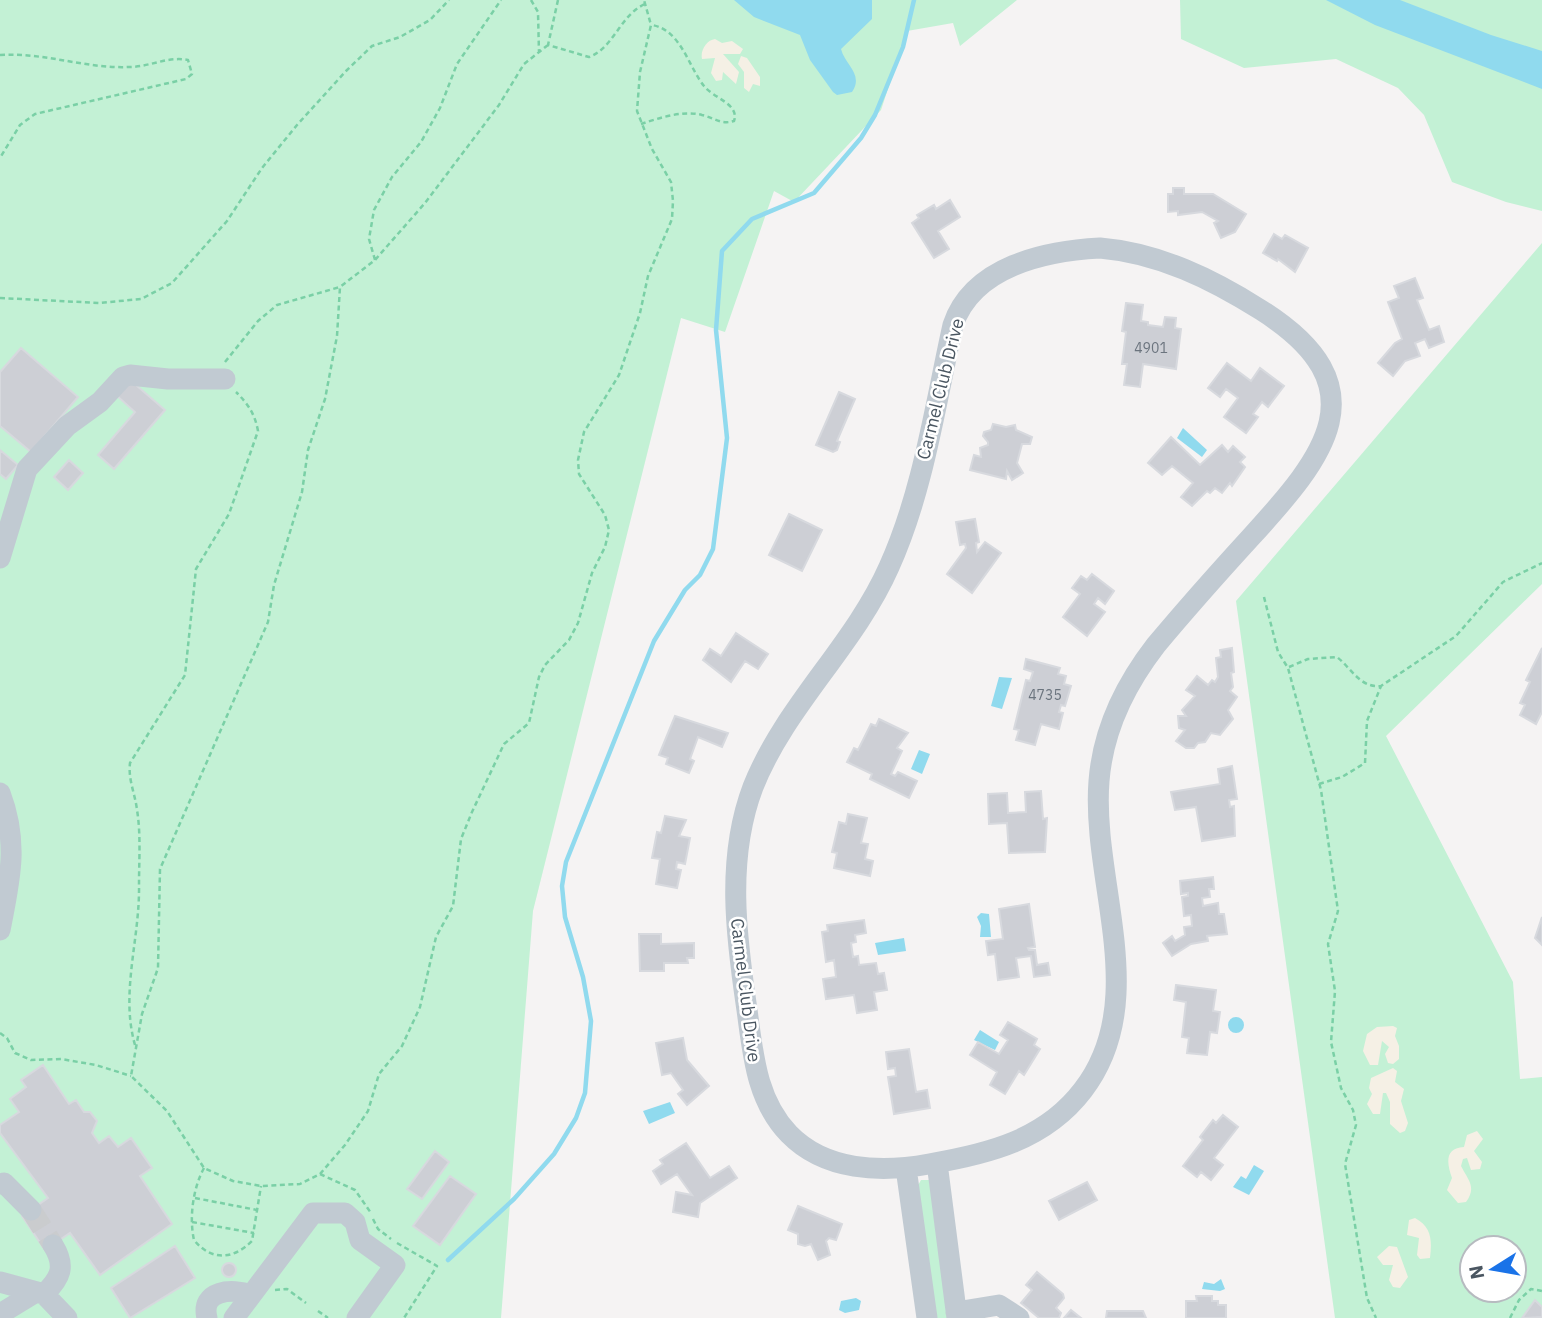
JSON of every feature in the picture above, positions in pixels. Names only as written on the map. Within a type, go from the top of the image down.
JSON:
[{"type":"street","name":"Carmel Club Drive","points":[[1100,248],[1149,256],[1205,279],[1255,306],[1297,336],[1312,355],[1328,385],[1331,399],[1330,421],[1311,467],[1156,645],[1140,666],[1111,723],[1103,752],[1099,795],[1116,993],[1108,1040],[1094,1073],[1065,1110],[1029,1136],[997,1149],[906,1168],[866,1168],[827,1159],[792,1137],[769,1107],[756,1072],[738,953],[737,857],[743,824],[764,761],[859,621],[888,570],[911,508],[953,326],[963,302],[988,279],[1044,256],[1100,248]]},
{"type":"street","points":[[0,558],[27,469],[67,426],[100,402],[123,377],[130,374],[167,379],[226,379]]},
{"type":"street","points":[[0,793],[9,816],[13,857],[0,930]]},
{"type":"street","points":[[937,1163],[956,1315],[999,1306],[1019,1318]]},
{"type":"street","points":[[906,1168],[927,1318]]},
{"type":"street","points":[[1,1179],[31,1210]]},
{"type":"street","points":[[234,1318],[313,1213],[345,1213],[355,1222],[360,1240],[395,1265],[357,1318]]},
{"type":"street","points":[[0,1314],[40,1293],[59,1277],[60,1256],[53,1245]]},
{"type":"street","points":[[0,1282],[40,1293],[67,1318]]},
{"type":"street","points":[[207,1318],[207,1306],[215,1294],[226,1290],[251,1295]]},
{"type":"path","points":[[0,298],[99,303],[141,299],[172,284],[227,221],[262,168],[297,125],[346,71],[372,46],[400,37],[430,20],[449,0]]},
{"type":"path","points":[[375,260],[369,239],[374,210],[392,177],[421,142],[440,108],[457,64],[501,0]]},
{"type":"path","points":[[531,0],[538,12],[539,53]]},
{"type":"path","points":[[136,1048],[129,1007],[138,930],[138,811],[128,779],[130,763],[185,675],[196,569],[229,514],[258,431],[256,419],[248,404],[226,379],[224,363],[258,321],[277,305],[340,287],[375,260],[425,203],[499,105],[524,64],[548,46],[558,0]]},
{"type":"path","points":[[0,1033],[7,1038],[15,1053],[31,1060],[61,1059],[131,1076],[167,1111],[204,1168],[233,1181],[261,1186],[300,1184],[320,1174],[368,1111],[379,1074],[402,1046],[420,1007],[436,937],[453,906],[461,839],[504,744],[529,723],[539,677],[545,665],[569,640],[578,623],[592,573],[605,547],[609,530],[605,514],[579,474],[580,447],[584,432],[619,375],[640,313],[648,276],[671,219],[671,183],[641,124],[637,95],[651,25],[644,2],[631,12],[595,55],[589,57],[548,46]]},
{"type":"path","points":[[641,124],[685,113],[702,115],[726,124],[734,121],[736,115],[733,108],[705,88],[669,33],[663,27],[651,25]]},
{"type":"path","points":[[0,55],[45,55],[85,64],[131,68],[176,58],[188,60],[192,66],[192,74],[186,79],[35,114],[20,125],[0,158]]},
{"type":"path","points":[[131,1076],[142,1014],[158,968],[160,869],[268,622],[274,584],[302,492],[308,450],[325,399],[337,336],[340,287]]},
{"type":"path","points":[[1288,668],[1308,659],[1336,657],[1363,683],[1370,687],[1381,686],[1456,636],[1503,582],[1542,563]]},
{"type":"path","points":[[1264,597],[1278,652],[1288,668],[1319,784],[1338,911],[1328,944],[1335,991],[1331,1042],[1341,1087],[1353,1110],[1356,1125],[1345,1164],[1367,1297],[1376,1318]]},
{"type":"path","points":[[1319,784],[1342,777],[1365,763],[1367,721],[1381,686]]},
{"type":"path","points":[[204,1168],[195,1198],[192,1222],[194,1240],[212,1255],[236,1253],[252,1241],[261,1186]]},
{"type":"path","points":[[195,1198],[258,1210]]},
{"type":"path","points":[[192,1222],[254,1233]]},
{"type":"path","points":[[272,1290],[286,1289],[306,1303]]},
{"type":"path","points":[[1510,1318],[1519,1300],[1531,1289],[1542,1291]]},
{"type":"path","points":[[318,1311],[328,1318]]},
{"type":"green space","points":[[0,0],[1017,0],[960,46],[953,23],[907,31],[881,110],[794,202],[774,191],[725,332],[681,318],[533,911],[501,1318],[0,1318]]},
{"type":"green space","points":[[1180,0],[1542,0],[1542,211],[1506,202],[1452,182],[1424,115],[1398,88],[1336,59],[1244,68],[1181,39]]},
{"type":"green space","points":[[1542,243],[1542,584],[1386,736],[1513,982],[1520,1079],[1542,1077],[1542,1318],[1335,1318],[1236,601]]},
{"type":"green space","points":[[921,1180],[929,1180],[952,1318],[934,1318],[916,1189]]},
{"type":"sand","points":[[715,39],[722,43],[732,41],[743,49],[740,54],[723,54],[739,72],[736,84],[723,72],[722,80],[716,81],[711,73],[715,58],[702,59],[705,46]]},
{"type":"sand","points":[[741,56],[747,58],[760,77],[760,86],[753,84],[749,92],[744,88],[744,72],[738,64]]},
{"type":"sand","points":[[1377,1027],[1397,1028],[1395,1036],[1399,1046],[1399,1059],[1393,1064],[1388,1063],[1385,1054],[1389,1047],[1382,1041],[1378,1065],[1370,1065],[1363,1051],[1367,1034]]},
{"type":"sand","points":[[1393,1068],[1397,1071],[1395,1082],[1404,1089],[1401,1101],[1408,1123],[1405,1131],[1400,1133],[1390,1124],[1390,1102],[1386,1093],[1383,1093],[1380,1114],[1373,1114],[1367,1104],[1372,1094],[1369,1088],[1371,1078]]},
{"type":"sand","points":[[1477,1131],[1483,1139],[1474,1151],[1482,1162],[1480,1169],[1471,1170],[1467,1158],[1463,1159],[1461,1166],[1471,1192],[1466,1202],[1458,1203],[1447,1190],[1452,1178],[1450,1154],[1453,1150],[1464,1147],[1467,1135]]},
{"type":"sand","points":[[1415,1218],[1425,1226],[1430,1235],[1430,1258],[1420,1259],[1417,1255],[1419,1238],[1407,1235],[1409,1220]]},
{"type":"sand","points":[[1389,1246],[1397,1247],[1408,1277],[1400,1288],[1393,1287],[1389,1280],[1393,1265],[1383,1265],[1377,1257]]},
{"type":"water","points":[[734,0],[872,0],[872,19],[841,49],[855,75],[852,92],[837,95],[833,92],[810,60],[800,35],[754,17]]},
{"type":"water","points":[[1326,0],[1400,0],[1491,35],[1542,51],[1542,89],[1375,25]]},
{"type":"water","points":[[1183,428],[1207,450],[1202,457],[1177,438]]},
{"type":"water","points":[[999,677],[1012,678],[1002,709],[991,706]]},
{"type":"water","points":[[919,750],[930,754],[922,774],[911,769]]},
{"type":"water","points":[[981,913],[989,914],[991,937],[980,937],[981,926],[977,917]]},
{"type":"water","points":[[904,938],[906,951],[878,955],[875,943]]},
{"type":"water","points":[[1233,1017],[1239,1017],[1244,1025],[1242,1031],[1233,1033],[1228,1028],[1228,1022]]},
{"type":"water","points":[[980,1030],[999,1042],[995,1050],[974,1040]]},
{"type":"water","points":[[670,1102],[675,1113],[649,1124],[643,1111]]},
{"type":"water","points":[[1254,1165],[1264,1171],[1249,1195],[1233,1187],[1241,1176],[1246,1179]]},
{"type":"water","points":[[1221,1279],[1225,1289],[1202,1289],[1204,1282],[1214,1284]]},
{"type":"water","points":[[856,1298],[861,1301],[859,1310],[845,1313],[839,1310],[841,1301]]},
{"type":"building","points":[[1173,188],[1184,188],[1184,194],[1213,194],[1246,214],[1235,232],[1221,238],[1214,223],[1218,221],[1202,212],[1178,215],[1178,211],[1168,212],[1168,194],[1173,194]]},
{"type":"building","points":[[950,200],[960,217],[938,231],[949,249],[934,258],[912,223],[919,218],[917,215],[934,205],[936,209]]},
{"type":"building","points":[[1274,234],[1282,239],[1285,235],[1308,248],[1295,272],[1278,259],[1277,261],[1263,253]]},
{"type":"building","points":[[1415,278],[1423,298],[1417,300],[1429,330],[1439,326],[1444,342],[1429,348],[1425,339],[1415,343],[1420,356],[1405,361],[1393,376],[1378,363],[1395,343],[1402,339],[1388,302],[1399,298],[1394,286]]},
{"type":"building","points":[[1126,303],[1143,305],[1141,321],[1148,322],[1148,325],[1163,327],[1165,317],[1176,318],[1175,328],[1181,329],[1176,369],[1143,364],[1140,387],[1124,385],[1127,364],[1122,364],[1126,332],[1122,331]]},
{"type":"building","points":[[21,348],[78,397],[31,452],[0,426],[0,372]]},
{"type":"building","points":[[1227,363],[1251,381],[1260,368],[1284,386],[1268,407],[1262,402],[1253,414],[1258,417],[1246,433],[1224,417],[1238,398],[1226,389],[1220,397],[1208,388]]},
{"type":"building","points":[[129,379],[165,410],[114,469],[98,455],[135,412],[116,395]]},
{"type":"building","points":[[839,392],[855,399],[837,441],[840,442],[837,450],[833,452],[816,445]]},
{"type":"building","points":[[993,424],[1006,427],[1015,425],[1016,430],[1032,437],[1030,444],[1022,444],[1017,463],[1023,473],[1012,480],[1007,471],[1006,479],[970,470],[974,455],[981,457],[980,448],[988,445],[983,436],[984,432],[991,430]]},
{"type":"building","points":[[1171,437],[1200,465],[1222,445],[1228,452],[1233,446],[1245,457],[1240,462],[1245,467],[1232,486],[1230,483],[1222,493],[1215,488],[1210,493],[1207,491],[1192,506],[1181,497],[1193,483],[1172,466],[1162,475],[1148,463]]},
{"type":"building","points":[[0,450],[18,465],[6,479],[0,474]]},
{"type":"building","points":[[69,460],[83,473],[68,490],[54,477]]},
{"type":"building","points":[[789,514],[822,530],[802,571],[769,555]]},
{"type":"building","points":[[975,519],[979,542],[976,543],[977,552],[985,542],[1001,553],[972,593],[947,574],[966,548],[965,544],[960,545],[956,522]]},
{"type":"building","points":[[1092,574],[1114,591],[1105,604],[1098,598],[1094,604],[1105,612],[1087,636],[1063,617],[1080,594],[1072,588],[1081,576],[1087,580]]},
{"type":"building","points":[[736,633],[768,654],[758,669],[745,661],[731,682],[703,660],[710,649],[721,656]]},
{"type":"building","points":[[1232,648],[1234,672],[1231,673],[1233,687],[1230,691],[1237,697],[1228,710],[1233,719],[1220,735],[1211,733],[1205,742],[1198,743],[1194,748],[1186,748],[1176,741],[1185,730],[1179,728],[1178,716],[1186,716],[1182,710],[1195,696],[1186,690],[1197,676],[1208,685],[1212,680],[1215,682],[1218,677],[1216,658],[1221,657],[1220,650]]},
{"type":"building","points":[[1542,648],[1542,712],[1536,724],[1520,715],[1525,705],[1520,703],[1530,682],[1526,680]]},
{"type":"building","points":[[1026,659],[1060,668],[1058,674],[1066,676],[1064,684],[1071,686],[1065,706],[1061,705],[1059,712],[1063,713],[1059,729],[1041,724],[1035,745],[1016,740],[1019,730],[1014,729],[1026,680],[1030,681],[1033,672],[1024,669]]},
{"type":"building","points":[[675,716],[728,733],[722,747],[698,737],[690,759],[694,761],[689,773],[666,764],[668,758],[659,755]]},
{"type":"building","points":[[879,719],[908,733],[897,748],[902,751],[891,774],[895,776],[898,772],[917,781],[909,798],[870,779],[872,774],[847,762],[854,748],[858,750],[871,724],[876,726]]},
{"type":"building","points":[[1232,766],[1237,799],[1229,800],[1230,807],[1234,806],[1235,836],[1202,841],[1196,807],[1175,810],[1171,792],[1220,784],[1218,769]]},
{"type":"building","points":[[1041,791],[1043,819],[1047,818],[1045,852],[1009,853],[1007,823],[989,824],[988,794],[1007,793],[1008,813],[1026,812],[1025,792]]},
{"type":"building","points":[[848,814],[867,818],[861,843],[868,844],[865,859],[873,861],[870,876],[834,868],[837,853],[832,852],[839,822],[846,824]]},
{"type":"building","points":[[665,816],[686,820],[679,836],[690,838],[685,864],[677,862],[676,869],[681,870],[677,888],[656,884],[660,859],[652,858],[657,832],[661,833]]},
{"type":"building","points":[[1213,877],[1214,889],[1209,889],[1210,897],[1202,898],[1203,906],[1218,903],[1219,914],[1224,914],[1227,934],[1207,936],[1208,941],[1191,944],[1172,956],[1163,943],[1172,936],[1175,941],[1185,935],[1184,927],[1192,926],[1191,915],[1184,916],[1182,897],[1188,896],[1188,893],[1181,894],[1180,881]]},
{"type":"building","points":[[1029,904],[1035,947],[1028,948],[1035,950],[1037,965],[1048,963],[1050,975],[1034,977],[1031,956],[1016,958],[1019,977],[998,980],[995,954],[988,955],[986,941],[1003,939],[999,909]]},
{"type":"building","points":[[1542,917],[1542,945],[1535,938]]},
{"type":"building","points":[[864,920],[866,933],[855,935],[856,942],[851,943],[853,957],[858,956],[859,965],[876,963],[878,974],[884,973],[887,990],[874,992],[877,1010],[857,1013],[854,995],[826,999],[823,979],[836,977],[834,960],[826,962],[822,932],[828,931],[827,925]]},
{"type":"building","points":[[639,934],[661,934],[661,944],[694,943],[694,958],[687,958],[688,963],[664,963],[664,971],[640,971]]},
{"type":"building","points":[[1176,985],[1216,990],[1213,1011],[1220,1012],[1217,1033],[1210,1032],[1207,1055],[1187,1053],[1189,1038],[1182,1037],[1186,1002],[1174,1000]]},
{"type":"building","points":[[1008,1022],[1037,1039],[1034,1045],[1040,1049],[1024,1075],[1019,1071],[1005,1094],[990,1085],[997,1072],[970,1055],[978,1042],[999,1054],[1008,1040],[1000,1035]]},
{"type":"building","points":[[683,1038],[687,1060],[709,1086],[687,1105],[678,1094],[683,1090],[671,1073],[662,1075],[656,1043]]},
{"type":"building","points":[[909,1049],[916,1092],[927,1090],[930,1108],[894,1114],[888,1077],[896,1076],[895,1068],[888,1069],[886,1052]]},
{"type":"building","points":[[43,1065],[69,1104],[76,1100],[84,1112],[90,1112],[97,1121],[92,1133],[99,1143],[109,1136],[118,1147],[131,1138],[152,1168],[140,1176],[172,1224],[100,1275],[70,1233],[45,1250],[22,1216],[48,1198],[0,1133],[0,1125],[19,1112],[10,1099],[26,1087],[21,1080]]},
{"type":"building","points":[[1223,1115],[1238,1127],[1214,1158],[1223,1165],[1211,1180],[1201,1172],[1197,1177],[1183,1166],[1203,1140],[1200,1137],[1213,1120],[1216,1123]]},
{"type":"building","points":[[686,1143],[710,1178],[729,1166],[737,1178],[700,1203],[698,1217],[673,1212],[676,1192],[692,1195],[677,1174],[661,1184],[653,1171],[663,1164],[660,1160]]},
{"type":"building","points":[[435,1151],[449,1162],[422,1199],[407,1189]]},
{"type":"building","points":[[450,1176],[476,1194],[440,1245],[413,1226]]},
{"type":"building","points":[[1087,1182],[1097,1200],[1059,1220],[1049,1201]]},
{"type":"building","points":[[798,1206],[842,1224],[836,1240],[829,1238],[826,1241],[830,1255],[818,1260],[811,1244],[798,1244],[798,1234],[788,1230]]},
{"type":"building","points":[[175,1246],[195,1278],[130,1318],[111,1288]]},
{"type":"building","points":[[229,1263],[234,1265],[234,1275],[229,1277],[224,1275],[222,1270],[224,1265]]},
{"type":"building","points":[[1037,1272],[1063,1294],[1064,1298],[1056,1308],[1061,1313],[1059,1318],[1039,1318],[1021,1303],[1032,1290],[1026,1285]]},
{"type":"building","points":[[1196,1296],[1212,1296],[1212,1301],[1218,1301],[1218,1305],[1226,1305],[1226,1318],[1186,1318],[1186,1301],[1197,1301]]},
{"type":"building","points":[[1535,1300],[1542,1307],[1542,1317],[1522,1318]]},
{"type":"building","points":[[1071,1310],[1081,1318],[1064,1318]]},
{"type":"building","points":[[1107,1311],[1143,1311],[1146,1318],[1106,1318]]},
{"type":"waterway","points":[[448,1260],[514,1199],[554,1154],[576,1118],[585,1093],[591,1021],[583,977],[565,917],[562,886],[566,862],[654,641],[685,590],[700,575],[713,549],[727,438],[716,330],[722,251],[752,219],[814,193],[861,138],[875,115],[903,47],[914,0]]},
{"type":"tunnel","points":[[31,1210],[53,1245]]}]
